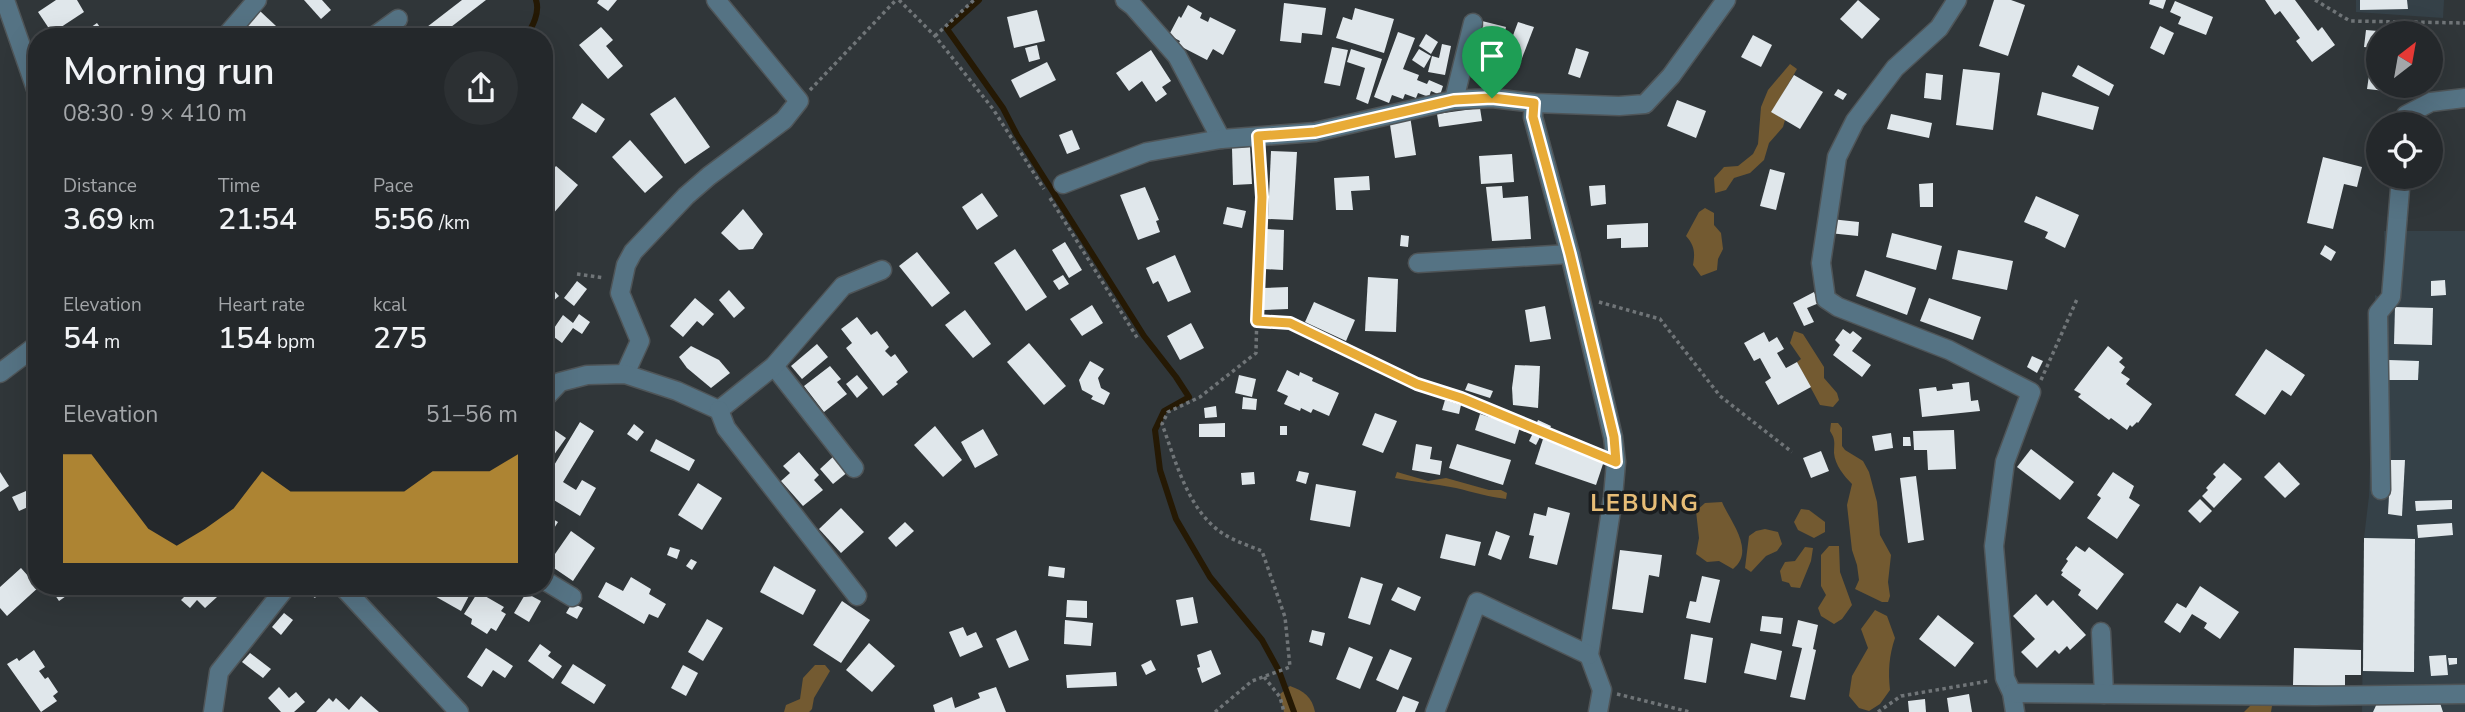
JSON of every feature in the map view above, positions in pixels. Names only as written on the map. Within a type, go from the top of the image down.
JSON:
[{"type":"street","points":[[5,0],[28,66]]},
{"type":"street","points":[[233,28],[257,0]]},
{"type":"street","points":[[625,374],[640,341],[620,293],[626,265],[633,252],[686,196],[784,120],[799,101],[716,0]]},
{"type":"street","points":[[1125,0],[1177,56],[1221,139]]},
{"type":"street","points":[[1063,184],[1147,152],[1221,139],[1315,132],[1454,100],[1492,98],[1534,103],[1619,106],[1645,104],[1671,76],[1726,0]]},
{"type":"street","points":[[1956,0],[1939,28],[1895,68],[1855,121],[1837,157],[1821,263],[1826,299],[1838,307],[1949,350],[2031,392],[2005,462],[1994,546],[2008,686],[2015,712]]},
{"type":"street","points":[[386,28],[398,19]]},
{"type":"street","points":[[1454,100],[1473,23]]},
{"type":"street","points":[[2410,112],[2431,102],[2465,98]]},
{"type":"street","points":[[1534,103],[1533,117],[1570,254],[1614,437],[1616,462],[1600,593],[1589,655],[1602,690],[1598,712]]},
{"type":"street","points":[[2381,490],[2378,313],[2391,297],[2400,189]]},
{"type":"street","points":[[1418,263],[1570,254]]},
{"type":"street","points":[[719,410],[774,366],[843,286],[882,270]]},
{"type":"street","points":[[0,373],[28,352]]},
{"type":"street","points":[[774,366],[854,468]]},
{"type":"street","points":[[553,389],[560,382],[587,375],[625,374],[677,391],[719,410],[726,428],[857,596]]},
{"type":"street","points":[[553,585],[572,597]]},
{"type":"street","points":[[213,712],[219,672],[280,595]]},
{"type":"street","points":[[353,595],[458,712]]},
{"type":"street","points":[[1435,712],[1477,602],[1589,655]]},
{"type":"street","points":[[2101,632],[2104,694]]},
{"type":"street","points":[[2008,686],[2104,694],[2465,694]]},
{"type":"path","points":[[799,101],[897,0],[935,36],[993,109],[1138,340]]},
{"type":"path","points":[[935,36],[974,0]]},
{"type":"path","points":[[2315,0],[2350,22],[2465,23]]},
{"type":"path","points":[[1215,712],[1252,681],[1290,667],[1285,617],[1262,551],[1223,534],[1200,513],[1179,471],[1162,424],[1168,412],[1199,397],[1256,353],[1262,197],[1258,136]]},
{"type":"path","points":[[1047,193],[1063,184]]},
{"type":"path","points":[[577,274],[623,281]]},
{"type":"path","points":[[2031,392],[2038,386],[2078,297]]},
{"type":"path","points":[[1580,298],[1608,303],[1660,319],[1720,396],[1792,452]]},
{"type":"path","points":[[1257,321],[1290,323],[1417,384],[1461,398],[1616,462]]},
{"type":"path","points":[[1264,677],[1280,697],[1284,712]]},
{"type":"path","points":[[1878,712],[1901,696],[2008,686]]},
{"type":"path","points":[[1602,690],[1690,712]]},
{"type":"shaded area","points":[[2356,0],[2444,0],[2443,18],[2356,12]]},
{"type":"shaded area","points":[[1790,64],[1797,69],[1772,112],[1785,120],[1783,127],[1769,143],[1764,160],[1750,173],[1734,178],[1726,190],[1715,193],[1714,178],[1724,167],[1738,166],[1753,154],[1758,144],[1761,107],[1768,90]]},
{"type":"shaded area","points":[[1705,208],[1714,213],[1714,225],[1721,233],[1723,249],[1717,270],[1701,276],[1693,265],[1694,250],[1686,236],[1699,212]]},
{"type":"shaded area","points":[[2384,231],[2465,231],[2465,712],[2362,712],[2364,538],[2369,496],[2375,295],[2381,298],[2385,292]]},
{"type":"shaded area","points":[[1794,331],[1803,334],[1824,367],[1824,378],[1837,393],[1839,400],[1833,407],[1820,405],[1797,362],[1801,359],[1790,343]]},
{"type":"shaded area","points":[[1831,423],[1838,423],[1842,428],[1842,446],[1863,461],[1869,472],[1877,502],[1880,535],[1891,555],[1888,602],[1882,602],[1855,589],[1859,580],[1852,550],[1847,505],[1852,484],[1836,462]]},
{"type":"shaded area","points":[[1397,472],[1428,481],[1446,478],[1489,490],[1501,490],[1507,493],[1506,499],[1395,478]]},
{"type":"shaded area","points":[[1722,502],[1742,545],[1739,562],[1733,569],[1719,561],[1707,562],[1696,554],[1699,538],[1696,511],[1705,503]]},
{"type":"shaded area","points":[[1801,509],[1809,510],[1825,522],[1825,532],[1814,538],[1798,530],[1794,522]]},
{"type":"shaded area","points":[[1765,529],[1778,532],[1782,544],[1751,572],[1745,568],[1749,536]]},
{"type":"shaded area","points":[[1829,546],[1839,546],[1840,572],[1852,605],[1842,619],[1834,624],[1821,616],[1818,608],[1826,595],[1821,586],[1821,555]]},
{"type":"shaded area","points":[[1805,547],[1813,548],[1811,561],[1800,588],[1791,587],[1789,583],[1782,581],[1780,571],[1785,562],[1795,561]]},
{"type":"shaded area","points":[[1875,610],[1887,616],[1895,638],[1891,651],[1890,690],[1880,704],[1869,711],[1859,708],[1849,696],[1852,676],[1868,648],[1861,629]]},
{"type":"shaded area","points":[[815,665],[825,665],[830,671],[814,698],[812,709],[809,712],[784,712],[786,705],[800,699],[803,678]]},
{"type":"shaded area","points":[[1290,686],[1307,695],[1315,712],[1284,712],[1280,694]]},
{"type":"shaded area","points":[[2261,701],[2272,706],[2271,712],[2244,712],[2253,703]]},
{"type":"building","points":[[56,0],[77,0],[84,12],[60,28],[49,28],[38,12]]},
{"type":"building","points":[[304,0],[322,0],[331,10],[321,19]]},
{"type":"building","points":[[462,0],[486,0],[450,28],[426,28]]},
{"type":"building","points":[[599,0],[617,0],[608,11],[597,3]]},
{"type":"building","points":[[1858,0],[1880,19],[1862,39],[1840,19]]},
{"type":"building","points":[[1994,0],[2011,0],[2025,5],[2008,56],[1979,46]]},
{"type":"building","points":[[2150,0],[2166,0],[2163,9],[2149,4]]},
{"type":"building","points":[[2265,0],[2295,0],[2318,31],[2322,27],[2335,45],[2312,62],[2296,41],[2300,38],[2280,11],[2275,15]]},
{"type":"building","points":[[2360,0],[2407,0],[2408,9],[2360,10]]},
{"type":"building","points":[[2175,1],[2213,17],[2206,35],[2178,24],[2181,17],[2170,12]]},
{"type":"building","points":[[1284,3],[1326,8],[1322,35],[1302,33],[1301,43],[1280,41]]},
{"type":"building","points":[[1188,5],[1202,13],[1200,18],[1208,22],[1210,17],[1236,30],[1223,55],[1213,49],[1207,60],[1178,45],[1180,41],[1169,35]]},
{"type":"building","points":[[1355,8],[1394,19],[1384,53],[1336,38],[1343,17],[1352,20]]},
{"type":"building","points":[[1037,10],[1045,41],[1014,48],[1007,17]]},
{"type":"building","points":[[260,11],[276,26],[274,28],[245,28]]},
{"type":"building","points":[[1482,21],[1506,27],[1502,45],[1478,39]]},
{"type":"building","points":[[1518,22],[1534,27],[1517,71],[1502,65]]},
{"type":"building","points":[[2160,26],[2174,33],[2164,55],[2150,48]]},
{"type":"building","points":[[601,27],[613,40],[606,46],[623,66],[608,79],[579,45]]},
{"type":"building","points":[[1398,32],[1415,38],[1403,69],[1419,75],[1417,80],[1427,84],[1429,80],[1443,86],[1440,95],[1431,91],[1429,97],[1418,93],[1416,98],[1405,94],[1403,99],[1392,95],[1389,103],[1374,97]]},
{"type":"building","points":[[1426,34],[1438,42],[1431,54],[1419,46]]},
{"type":"building","points":[[1753,35],[1772,45],[1761,67],[1741,57]]},
{"type":"building","points":[[1442,44],[1451,46],[1445,75],[1428,72],[1432,56],[1439,58]]},
{"type":"building","points":[[1037,45],[1040,59],[1029,62],[1025,48]]},
{"type":"building","points":[[1332,47],[1348,50],[1340,86],[1324,83]]},
{"type":"building","points":[[1576,48],[1589,52],[1580,78],[1568,74]]},
{"type":"building","points":[[1351,49],[1382,59],[1368,104],[1356,99],[1365,68],[1347,62]]},
{"type":"building","points":[[1419,49],[1431,56],[1424,68],[1412,60]]},
{"type":"building","points":[[1151,50],[1171,81],[1162,87],[1167,94],[1156,102],[1142,81],[1129,91],[1116,73]]},
{"type":"building","points":[[1047,62],[1056,80],[1020,98],[1011,80]]},
{"type":"building","points":[[2078,65],[2114,85],[2109,96],[2072,76]]},
{"type":"building","points":[[1963,69],[2000,73],[1993,130],[1956,125]]},
{"type":"building","points":[[1926,73],[1943,75],[1941,100],[1924,98]]},
{"type":"building","points":[[1794,75],[1823,92],[1800,129],[1771,112]]},
{"type":"building","points":[[1838,89],[1847,94],[1843,100],[1834,95]]},
{"type":"building","points":[[2042,92],[2099,107],[2093,130],[2037,115]]},
{"type":"building","points":[[675,97],[710,147],[685,164],[650,114]]},
{"type":"building","points":[[1677,100],[1706,111],[1696,138],[1667,126]]},
{"type":"building","points":[[582,103],[605,119],[596,133],[572,118]]},
{"type":"building","points":[[1480,108],[1482,121],[1439,127],[1437,114]]},
{"type":"building","points":[[1891,114],[1932,123],[1929,138],[1887,129]]},
{"type":"building","points":[[1410,116],[1416,155],[1395,158],[1389,118]]},
{"type":"building","points":[[1072,130],[1080,149],[1067,154],[1059,135]]},
{"type":"building","points":[[630,140],[663,177],[645,193],[612,157]]},
{"type":"building","points":[[1250,147],[1252,184],[1233,185],[1232,148]]},
{"type":"building","points":[[1271,151],[1297,152],[1293,220],[1268,219]]},
{"type":"building","points":[[1512,154],[1514,182],[1481,184],[1479,156]]},
{"type":"building","points":[[2323,157],[2362,167],[2357,187],[2344,184],[2333,229],[2307,223]]},
{"type":"building","points":[[556,166],[578,185],[553,214],[553,170]]},
{"type":"building","points":[[1770,169],[1785,173],[1776,210],[1760,206]]},
{"type":"building","points":[[1369,176],[1370,190],[1351,191],[1353,210],[1336,210],[1334,178]]},
{"type":"building","points":[[1933,183],[1933,207],[1920,207],[1919,184]]},
{"type":"building","points":[[1605,185],[1606,204],[1591,206],[1589,186]]},
{"type":"building","points":[[1502,186],[1503,198],[1528,196],[1531,239],[1492,241],[1486,187]]},
{"type":"building","points":[[1145,187],[1159,220],[1156,221],[1160,232],[1138,240],[1120,195]]},
{"type":"building","points":[[982,193],[998,216],[977,230],[962,207]]},
{"type":"building","points":[[2036,196],[2079,215],[2065,248],[2045,238],[2048,232],[2024,222]]},
{"type":"building","points":[[1227,207],[1246,211],[1242,228],[1223,224]]},
{"type":"building","points":[[743,209],[763,234],[753,249],[739,250],[721,233]]},
{"type":"building","points":[[1831,219],[1859,222],[1858,236],[1829,233]]},
{"type":"building","points":[[1648,223],[1648,247],[1621,248],[1621,238],[1607,239],[1607,225]]},
{"type":"building","points":[[1265,229],[1284,230],[1283,270],[1264,269]]},
{"type":"building","points":[[1892,233],[1942,246],[1936,270],[1886,257]]},
{"type":"building","points":[[1401,235],[1409,236],[1408,247],[1400,246]]},
{"type":"building","points":[[1065,242],[1082,270],[1069,278],[1052,250]]},
{"type":"building","points":[[2325,245],[2336,252],[2331,261],[2320,254]]},
{"type":"building","points":[[1015,249],[1047,297],[1026,311],[994,263]]},
{"type":"building","points":[[1958,250],[2013,261],[2007,290],[1952,279]]},
{"type":"building","points":[[917,252],[950,293],[932,307],[899,266]]},
{"type":"building","points":[[1175,255],[1191,292],[1168,302],[1158,281],[1153,284],[1146,268]]},
{"type":"building","points":[[1865,270],[1916,288],[1907,315],[1856,296]]},
{"type":"building","points":[[1063,275],[1069,284],[1059,290],[1053,281]]},
{"type":"building","points":[[1368,277],[1398,279],[1396,332],[1365,331]]},
{"type":"building","points":[[2445,280],[2446,295],[2431,296],[2431,281]]},
{"type":"building","points":[[577,281],[587,289],[574,306],[564,298]]},
{"type":"building","points":[[1288,287],[1288,309],[1264,310],[1263,288]]},
{"type":"building","points":[[553,290],[559,296],[553,301]]},
{"type":"building","points":[[729,290],[745,308],[734,318],[719,300]]},
{"type":"building","points":[[1814,292],[1819,303],[1807,308],[1814,322],[1804,326],[1793,303]]},
{"type":"building","points":[[695,298],[714,314],[703,326],[697,321],[683,337],[670,326]]},
{"type":"building","points":[[1929,298],[1981,317],[1973,340],[1920,321]]},
{"type":"building","points":[[1314,302],[1355,320],[1346,341],[1305,322]]},
{"type":"building","points":[[1092,305],[1103,323],[1082,336],[1070,319]]},
{"type":"building","points":[[1545,306],[1551,339],[1530,342],[1525,310]]},
{"type":"building","points":[[2395,307],[2433,308],[2432,345],[2394,344]]},
{"type":"building","points":[[965,310],[991,344],[973,358],[945,325]]},
{"type":"building","points":[[579,314],[590,322],[582,334],[573,328],[562,343],[553,336],[553,330],[563,315],[573,323]]},
{"type":"building","points":[[857,317],[871,335],[877,331],[889,347],[885,351],[891,357],[895,354],[908,372],[883,396],[846,348],[852,343],[841,329]]},
{"type":"building","points":[[1191,323],[1204,348],[1180,360],[1167,336]]},
{"type":"building","points":[[1843,329],[1850,334],[1853,331],[1862,338],[1852,351],[1871,365],[1862,377],[1833,355],[1840,345],[1835,340]]},
{"type":"building","points":[[1764,332],[1769,342],[1777,337],[1784,349],[1777,353],[1786,368],[1797,362],[1811,387],[1778,405],[1765,382],[1771,378],[1760,358],[1754,361],[1744,343]]},
{"type":"building","points":[[1029,343],[1066,386],[1044,405],[1007,362]]},
{"type":"building","points":[[817,344],[828,357],[802,379],[791,366]]},
{"type":"building","points":[[691,346],[719,360],[730,373],[711,388],[687,368],[679,357]]},
{"type":"building","points":[[2108,346],[2123,358],[2119,362],[2125,367],[2121,373],[2130,379],[2126,384],[2152,404],[2138,423],[2132,427],[2130,425],[2127,430],[2078,397],[2081,394],[2074,390]]},
{"type":"building","points":[[2266,349],[2305,375],[2291,396],[2282,390],[2265,415],[2235,395]]},
{"type":"building","points":[[2032,356],[2043,361],[2037,373],[2027,367]]},
{"type":"building","points":[[2389,360],[2419,361],[2418,380],[2389,380]]},
{"type":"building","points":[[1090,361],[1104,369],[1098,378],[1101,388],[1110,393],[1104,405],[1091,399],[1093,396],[1082,390],[1079,380]]},
{"type":"building","points":[[1515,365],[1540,366],[1538,408],[1513,405]]},
{"type":"building","points":[[830,366],[841,379],[837,382],[847,394],[824,412],[804,386]]},
{"type":"building","points":[[1287,370],[1299,376],[1300,372],[1313,378],[1312,381],[1339,393],[1329,416],[1313,409],[1311,413],[1301,408],[1300,411],[1284,404],[1288,396],[1277,391]]},
{"type":"building","points":[[857,375],[868,388],[857,398],[846,384]]},
{"type":"building","points":[[1239,375],[1256,379],[1252,397],[1235,393]]},
{"type":"building","points":[[1969,382],[1971,401],[1978,400],[1980,411],[1922,417],[1919,389],[1953,389],[1952,384]]},
{"type":"building","points":[[1468,383],[1493,391],[1490,398],[1465,390]]},
{"type":"building","points":[[1243,397],[1257,399],[1256,410],[1242,409]]},
{"type":"building","points":[[1445,400],[1461,405],[1459,414],[1442,410]]},
{"type":"building","points":[[1216,406],[1217,417],[1205,418],[1204,408]]},
{"type":"building","points":[[1375,413],[1397,421],[1383,453],[1362,445]]},
{"type":"building","points":[[1480,414],[1520,427],[1515,444],[1475,430]]},
{"type":"building","points":[[1538,420],[1551,426],[1548,432],[1535,427]]},
{"type":"building","points":[[580,422],[594,431],[563,482],[576,490],[582,480],[596,488],[580,516],[553,500],[553,467]]},
{"type":"building","points":[[1225,423],[1225,437],[1199,437],[1199,424]]},
{"type":"building","points":[[634,424],[644,432],[637,441],[627,434]]},
{"type":"building","points":[[935,426],[962,460],[943,477],[914,445]]},
{"type":"building","points":[[1280,426],[1287,426],[1287,435],[1280,435]]},
{"type":"building","points":[[553,429],[566,438],[553,456]]},
{"type":"building","points":[[983,429],[998,455],[975,468],[961,442]]},
{"type":"building","points":[[1954,430],[1956,469],[1928,470],[1927,450],[1914,450],[1913,431]]},
{"type":"building","points":[[1533,433],[1540,437],[1536,445],[1529,441]]},
{"type":"building","points":[[1891,433],[1893,448],[1875,451],[1872,436]]},
{"type":"building","points":[[1903,437],[1910,437],[1911,446],[1903,446]]},
{"type":"building","points":[[656,439],[695,460],[689,471],[650,451]]},
{"type":"building","points":[[1543,439],[1604,461],[1596,485],[1535,464]]},
{"type":"building","points":[[1416,444],[1432,447],[1430,459],[1442,461],[1440,475],[1412,470]]},
{"type":"building","points":[[1457,444],[1511,460],[1503,485],[1449,468]]},
{"type":"building","points":[[2031,449],[2074,482],[2060,500],[2017,467]]},
{"type":"building","points":[[1821,451],[1829,471],[1811,478],[1803,458]]},
{"type":"building","points":[[799,452],[819,475],[814,480],[823,490],[803,506],[781,481],[790,473],[783,466]]},
{"type":"building","points":[[835,455],[849,471],[833,484],[820,469]]},
{"type":"building","points":[[2391,460],[2405,460],[2402,516],[2388,514]]},
{"type":"building","points":[[2279,462],[2300,484],[2285,498],[2264,477]]},
{"type":"building","points":[[2224,463],[2242,479],[2214,508],[2202,496],[2216,477],[2213,474]]},
{"type":"building","points":[[1299,471],[1309,473],[1306,484],[1296,481]]},
{"type":"building","points":[[0,472],[9,486],[0,492]]},
{"type":"building","points":[[1254,472],[1255,484],[1242,485],[1241,473]]},
{"type":"building","points":[[2113,472],[2134,486],[2129,498],[2140,505],[2117,539],[2087,518],[2101,498],[2097,495]]},
{"type":"building","points":[[1916,476],[1924,540],[1908,543],[1900,478]]},
{"type":"building","points":[[698,483],[722,498],[702,530],[678,515]]},
{"type":"building","points":[[1316,484],[1356,491],[1350,527],[1310,520]]},
{"type":"building","points":[[28,490],[28,507],[19,511],[12,497]]},
{"type":"building","points":[[2200,499],[2212,511],[2200,523],[2188,511]]},
{"type":"building","points":[[2452,500],[2452,509],[2416,511],[2415,501]]},
{"type":"building","points":[[1548,507],[1570,513],[1557,565],[1529,558],[1534,536],[1529,535],[1534,513],[1546,516]]},
{"type":"building","points":[[841,508],[864,532],[841,553],[819,529]]},
{"type":"building","points":[[905,522],[914,531],[896,547],[888,538]]},
{"type":"building","points":[[2452,523],[2453,535],[2418,538],[2417,525]]},
{"type":"building","points":[[571,531],[595,548],[573,581],[553,567],[553,557]]},
{"type":"building","points":[[1496,531],[1510,536],[1501,560],[1488,555]]},
{"type":"building","points":[[1446,534],[1481,542],[1475,566],[1440,558]]},
{"type":"building","points":[[2364,538],[2415,539],[2414,672],[2363,671]]},
{"type":"building","points":[[2076,546],[2085,552],[2089,547],[2124,574],[2097,610],[2078,595],[2081,590],[2061,575],[2068,561],[2066,559]]},
{"type":"building","points":[[670,547],[680,550],[677,559],[667,555]]},
{"type":"building","points":[[1620,550],[1662,555],[1659,577],[1649,575],[1643,613],[1612,609]]},
{"type":"building","points":[[691,559],[697,562],[692,570],[686,566]]},
{"type":"building","points":[[774,566],[816,590],[803,615],[760,592]]},
{"type":"building","points":[[1049,566],[1065,568],[1064,578],[1048,576]]},
{"type":"building","points":[[21,568],[28,576],[30,595],[7,616],[0,608],[0,587]]},
{"type":"building","points":[[1702,576],[1720,580],[1710,623],[1686,618],[1690,601],[1696,602]]},
{"type":"building","points":[[631,577],[651,589],[649,594],[666,604],[658,618],[649,614],[644,624],[598,597],[606,582],[623,591]]},
{"type":"building","points":[[1361,577],[1383,584],[1370,625],[1348,618]]},
{"type":"building","points":[[2200,586],[2239,612],[2220,639],[2204,628],[2207,623],[2192,614],[2180,633],[2164,622],[2177,603],[2186,608]]},
{"type":"building","points":[[1398,587],[1421,597],[1415,611],[1391,600]]},
{"type":"building","points":[[2036,594],[2047,606],[2053,600],[2086,635],[2070,650],[2067,646],[2059,654],[2055,650],[2037,668],[2021,652],[2035,639],[2013,616]]},
{"type":"building","points":[[55,595],[68,595],[59,601]]},
{"type":"building","points":[[186,595],[217,597],[205,608],[197,600],[190,608],[181,600]]},
{"type":"building","points":[[433,595],[469,595],[461,611]]},
{"type":"building","points":[[476,595],[483,595],[504,607],[501,611],[506,614],[496,631],[491,628],[487,634],[471,624],[472,619],[464,614]]},
{"type":"building","points":[[525,595],[541,601],[529,622],[514,613]]},
{"type":"building","points":[[1193,597],[1198,623],[1181,626],[1176,600]]},
{"type":"building","points":[[1067,600],[1087,601],[1087,618],[1066,617]]},
{"type":"building","points":[[842,601],[870,620],[841,663],[813,645]]},
{"type":"building","points":[[572,603],[583,608],[577,619],[566,613]]},
{"type":"building","points":[[284,613],[293,620],[281,635],[272,627]]},
{"type":"building","points":[[1938,615],[1974,643],[1955,667],[1919,639]]},
{"type":"building","points":[[1762,616],[1783,618],[1781,634],[1760,631]]},
{"type":"building","points":[[707,619],[723,628],[703,661],[688,652]]},
{"type":"building","points":[[1065,620],[1093,623],[1091,646],[1064,644]]},
{"type":"building","points":[[1798,620],[1818,625],[1813,649],[1816,650],[1805,700],[1790,697],[1802,648],[1792,646]]},
{"type":"building","points":[[963,627],[967,636],[976,632],[983,647],[960,657],[949,632]]},
{"type":"building","points":[[1016,630],[1029,660],[1009,668],[996,639]]},
{"type":"building","points":[[1312,630],[1325,633],[1322,646],[1309,642]]},
{"type":"building","points":[[1691,634],[1713,638],[1706,683],[1684,679]]},
{"type":"building","points":[[869,643],[895,666],[872,692],[846,670]]},
{"type":"building","points":[[1751,643],[1782,651],[1776,680],[1744,673]]},
{"type":"building","points":[[540,644],[551,652],[548,656],[562,666],[553,679],[528,661]]},
{"type":"building","points":[[1349,647],[1373,657],[1360,689],[1336,679]]},
{"type":"building","points":[[486,648],[513,666],[505,678],[493,670],[482,687],[467,677]]},
{"type":"building","points":[[2294,648],[2361,650],[2361,675],[2345,675],[2345,686],[2293,685]]},
{"type":"building","points":[[1390,649],[1412,658],[1398,690],[1376,680]]},
{"type":"building","points":[[34,650],[45,667],[39,671],[45,679],[48,677],[58,692],[53,696],[57,701],[41,712],[7,664],[17,658],[19,661]]},
{"type":"building","points":[[1211,650],[1221,674],[1202,683],[1197,668],[1200,667],[1197,655]]},
{"type":"building","points":[[250,653],[271,669],[263,678],[242,662]]},
{"type":"building","points":[[2446,655],[2448,675],[2431,676],[2429,656]]},
{"type":"building","points":[[2448,658],[2457,658],[2457,664],[2449,665]]},
{"type":"building","points":[[1151,660],[1156,670],[1146,675],[1141,665]]},
{"type":"building","points":[[573,664],[606,685],[594,704],[561,683]]},
{"type":"building","points":[[683,665],[698,673],[686,696],[671,688]]},
{"type":"building","points":[[1116,672],[1117,686],[1067,688],[1066,675]]},
{"type":"building","points":[[279,687],[289,698],[296,692],[305,702],[294,712],[281,712],[268,698]]},
{"type":"building","points":[[996,687],[1006,712],[935,712],[933,705],[952,697],[955,708],[980,698],[978,693]]},
{"type":"building","points":[[1969,694],[1972,712],[1949,712],[1947,698]]},
{"type":"building","points":[[361,696],[379,712],[316,712],[329,698],[333,702],[336,698],[349,710]]},
{"type":"building","points":[[1403,696],[1419,702],[1415,712],[1396,712]]},
{"type":"building","points":[[2438,697],[2443,712],[2373,712],[2379,699]]},
{"type":"building","points":[[1925,699],[1926,712],[1909,712],[1908,701]]},
{"type":"waterway","points":[[531,28],[537,9],[536,0]]},
{"type":"waterway","points":[[979,0],[947,29],[1003,108],[1017,135],[1144,336],[1189,397],[1164,411],[1155,430],[1160,470],[1176,519],[1210,577],[1262,640],[1279,671],[1294,712]]},
{"type":"district","name":"LEBUNG","points":[[1645,503]]},
{"type":"route","points":[[1492,98],[1534,103],[1533,117],[1570,254],[1601,393],[1614,437],[1616,462],[1461,398],[1417,384],[1290,323],[1257,321],[1262,197],[1258,136],[1315,132],[1454,100],[1492,98]]}]
